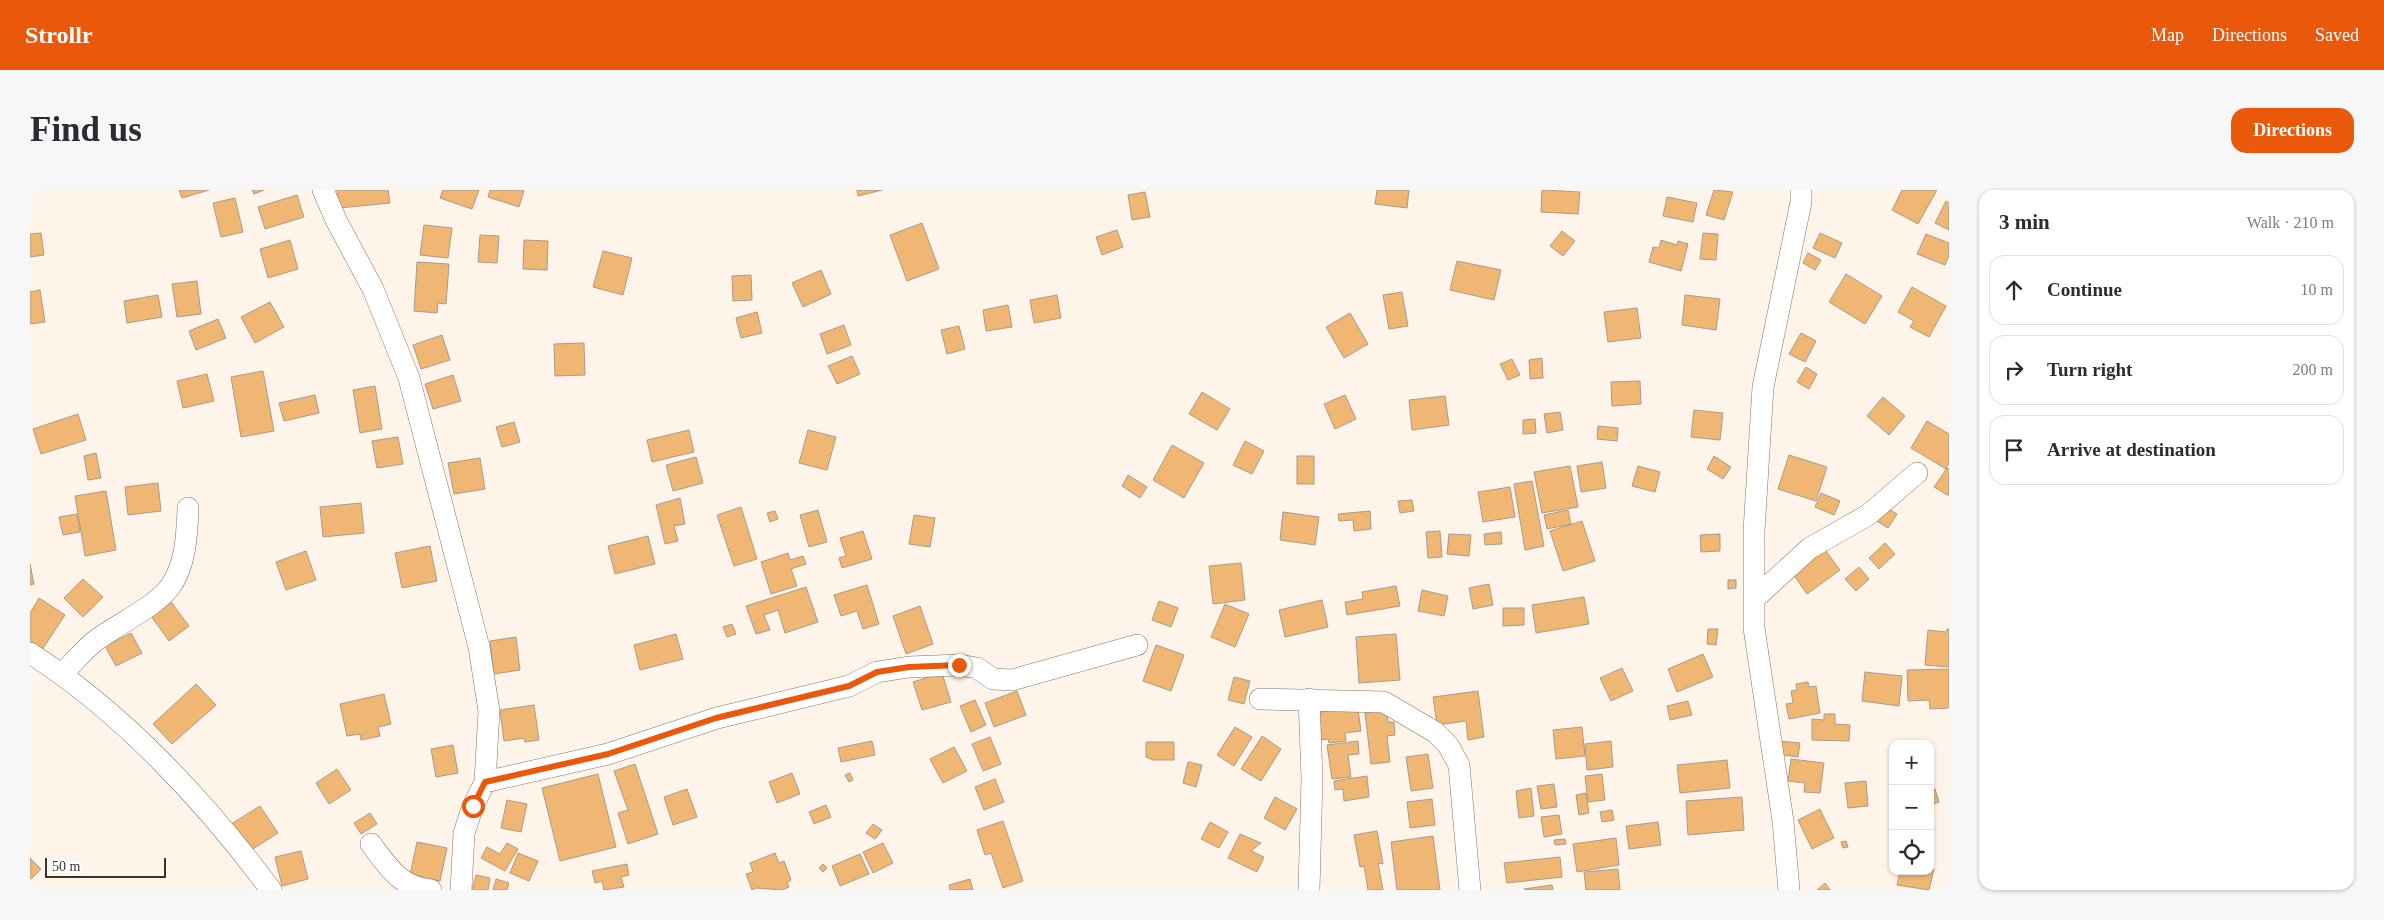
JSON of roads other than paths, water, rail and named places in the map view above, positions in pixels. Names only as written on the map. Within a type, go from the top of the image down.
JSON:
[{"type":"street","points":[[323,190],[337,222],[373,289],[409,378],[479,647],[489,711],[485,782],[473,806],[464,833],[461,890]]},
{"type":"street","points":[[1789,890],[1784,821],[1754,628],[1754,530],[1764,387],[1801,202],[1801,190]]},
{"type":"street","points":[[1754,599],[1810,548],[1868,516],[1917,473]]},
{"type":"street","points":[[62,674],[95,642],[157,600],[170,587],[182,564],[187,532],[188,508]]},
{"type":"street","points":[[485,782],[608,754],[716,718],[849,686],[877,672],[909,667],[959,665],[977,668],[993,679],[1012,680],[1137,645]]},
{"type":"street","points":[[30,654],[62,674],[119,721],[193,795],[270,890]]},
{"type":"street","points":[[1260,699],[1384,702],[1415,718],[1448,745],[1459,765],[1470,890]]},
{"type":"street","points":[[1309,700],[1312,778],[1309,890]]},
{"type":"street","points":[[371,844],[392,873],[417,888],[431,890]]}]
